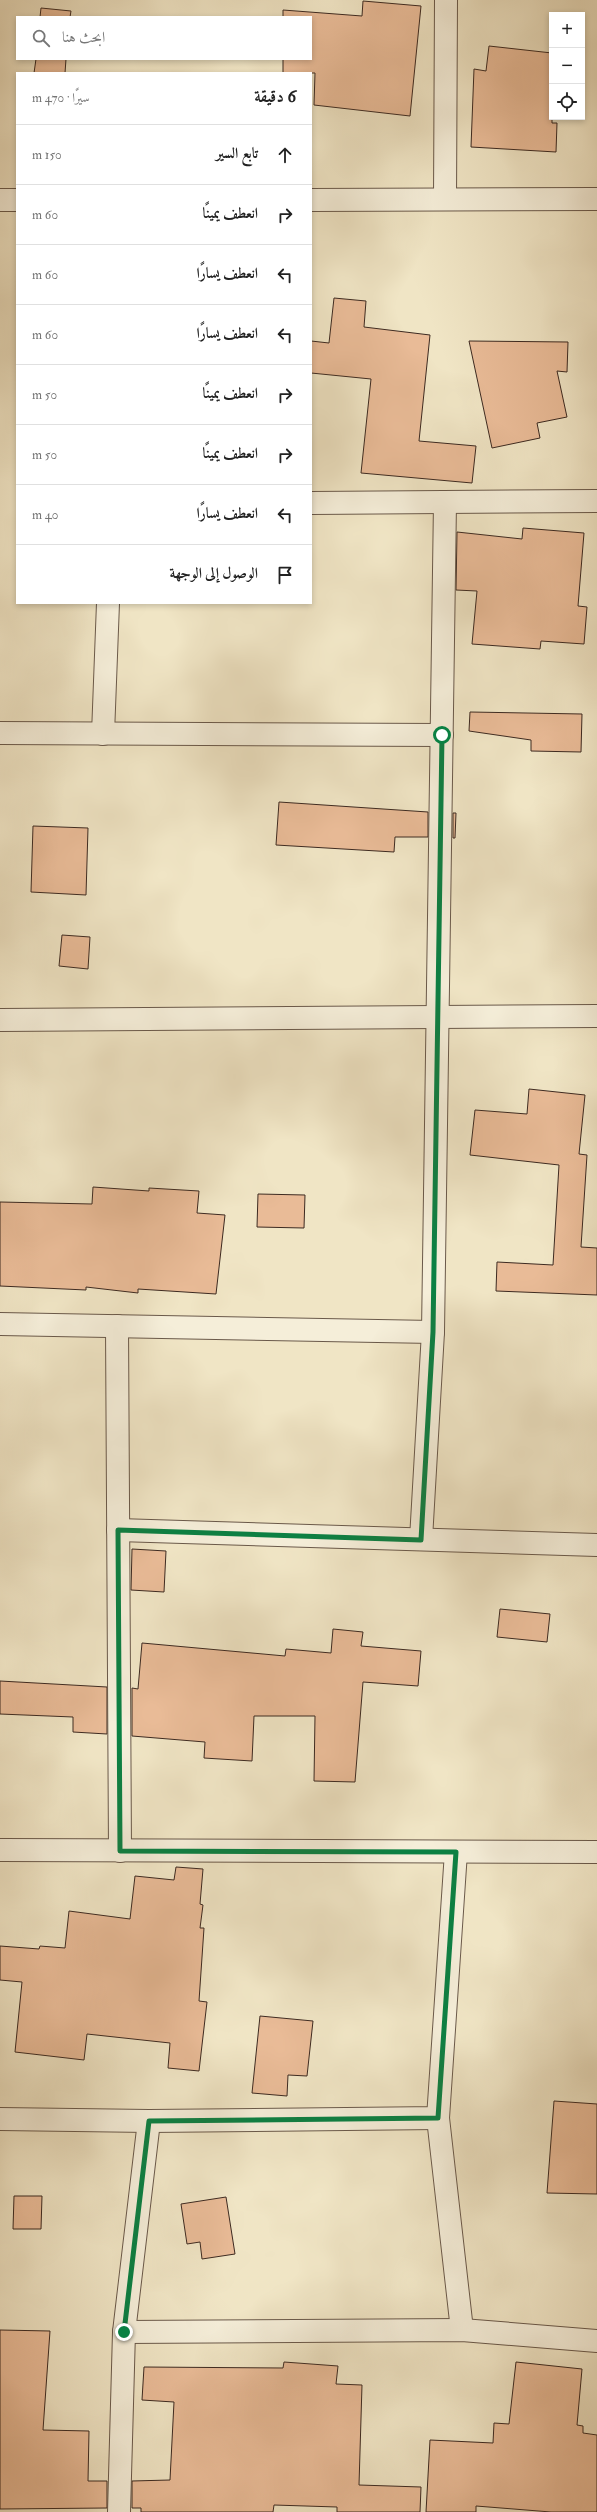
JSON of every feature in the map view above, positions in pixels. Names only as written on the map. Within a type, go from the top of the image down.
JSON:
[{"type":"street","points":[[445,199],[446,0]]},
{"type":"street","points":[[312,200],[597,199]]},
{"type":"street","points":[[0,200],[16,200]]},
{"type":"street","points":[[312,503],[597,501]]},
{"type":"street","points":[[421,1540],[433,1332],[445,502]]},
{"type":"street","points":[[103,734],[108,604]]},
{"type":"street","points":[[0,733],[442,735]]},
{"type":"street","points":[[0,1020],[597,1016]]},
{"type":"street","points":[[0,1324],[433,1332]]},
{"type":"street","points":[[116,1326],[120,1851]]},
{"type":"street","points":[[118,1530],[597,1545]]},
{"type":"street","points":[[0,1850],[597,1852]]},
{"type":"street","points":[[456,1852],[438,2118],[462,2330]]},
{"type":"street","points":[[0,2119],[149,2121],[438,2118]]},
{"type":"street","points":[[119,2512],[124,2332],[149,2121]]},
{"type":"street","points":[[124,2332],[462,2330],[597,2341]]},
{"type":"building","points":[[363,1],[421,6],[410,116],[314,105],[315,73],[283,72],[283,60],[312,60],[312,16],[283,16],[283,10],[362,16]]},
{"type":"building","points":[[41,8],[71,11],[70,16],[40,16]]},
{"type":"building","points":[[489,46],[549,53],[549,120],[552,120],[552,123],[557,123],[556,152],[471,147],[474,69],[486,71]]},
{"type":"building","points":[[36,60],[66,60],[65,72],[34,72]]},
{"type":"building","points":[[334,298],[366,301],[364,327],[430,335],[419,441],[476,446],[472,483],[361,473],[371,379],[312,373],[312,341],[329,343]]},
{"type":"building","points":[[469,341],[568,342],[567,372],[557,371],[567,417],[537,423],[540,438],[492,448]]},
{"type":"building","points":[[523,528],[584,533],[578,606],[587,607],[584,644],[541,641],[540,649],[472,644],[477,591],[456,590],[457,532],[522,539]]},
{"type":"building","points":[[470,712],[582,714],[581,752],[531,751],[531,740],[469,731]]},
{"type":"building","points":[[279,802],[428,812],[428,837],[395,837],[394,852],[276,845]]},
{"type":"building","points":[[453,813],[456,813],[455,838],[453,838]]},
{"type":"building","points":[[33,826],[88,828],[86,895],[31,892]]},
{"type":"building","points":[[62,935],[90,937],[88,969],[59,966]]},
{"type":"building","points":[[529,1089],[585,1095],[579,1154],[587,1155],[581,1247],[597,1248],[597,1295],[496,1291],[497,1262],[553,1265],[559,1165],[470,1155],[475,1110],[527,1114]]},
{"type":"building","points":[[93,1187],[149,1191],[149,1188],[199,1191],[197,1213],[225,1215],[216,1294],[138,1289],[138,1293],[86,1287],[86,1290],[0,1286],[0,1202],[92,1204]]},
{"type":"building","points":[[258,1194],[305,1195],[304,1228],[257,1227]]},
{"type":"building","points":[[132,1549],[166,1551],[164,1592],[131,1590]]},
{"type":"building","points":[[500,1609],[550,1614],[547,1642],[497,1637]]},
{"type":"building","points":[[333,1629],[363,1632],[361,1646],[421,1651],[418,1686],[363,1682],[355,1782],[314,1781],[315,1716],[254,1716],[252,1761],[204,1758],[205,1742],[132,1736],[132,1688],[138,1689],[142,1643],[285,1656],[286,1649],[331,1653]]},
{"type":"building","points":[[0,1681],[107,1687],[107,1734],[73,1732],[73,1717],[0,1714]]},
{"type":"building","points":[[176,1867],[203,1869],[200,1904],[203,1905],[200,1928],[204,1928],[199,2001],[207,2002],[199,2071],[168,2068],[170,2043],[87,2034],[84,2060],[15,2052],[22,1982],[0,1980],[0,1946],[39,1949],[40,1946],[65,1948],[69,1911],[130,1919],[135,1876],[174,1880]]},
{"type":"building","points":[[260,2016],[313,2021],[307,2076],[288,2075],[287,2096],[252,2093]]},
{"type":"building","points":[[554,2101],[597,2104],[597,2194],[547,2193]]},
{"type":"building","points":[[14,2196],[42,2196],[41,2229],[13,2229]]},
{"type":"building","points":[[226,2197],[235,2254],[202,2259],[200,2242],[187,2244],[181,2204]]},
{"type":"building","points":[[0,2330],[50,2331],[43,2430],[89,2431],[88,2481],[107,2481],[107,2508],[0,2509]]},
{"type":"building","points":[[284,2362],[338,2366],[336,2384],[362,2385],[359,2485],[421,2487],[420,2512],[337,2512],[337,2507],[274,2505],[273,2512],[141,2512],[141,2508],[132,2508],[132,2481],[170,2480],[174,2402],[142,2400],[144,2367],[283,2368]]},
{"type":"building","points":[[516,2362],[582,2369],[577,2425],[583,2426],[583,2433],[597,2435],[597,2512],[551,2512],[476,2506],[476,2512],[426,2512],[430,2440],[493,2443],[494,2423],[509,2424]]},
{"type":"route","points":[[124,2332],[149,2121],[438,2118],[456,1852],[120,1851],[118,1530],[421,1540],[433,1332],[442,735]]}]
